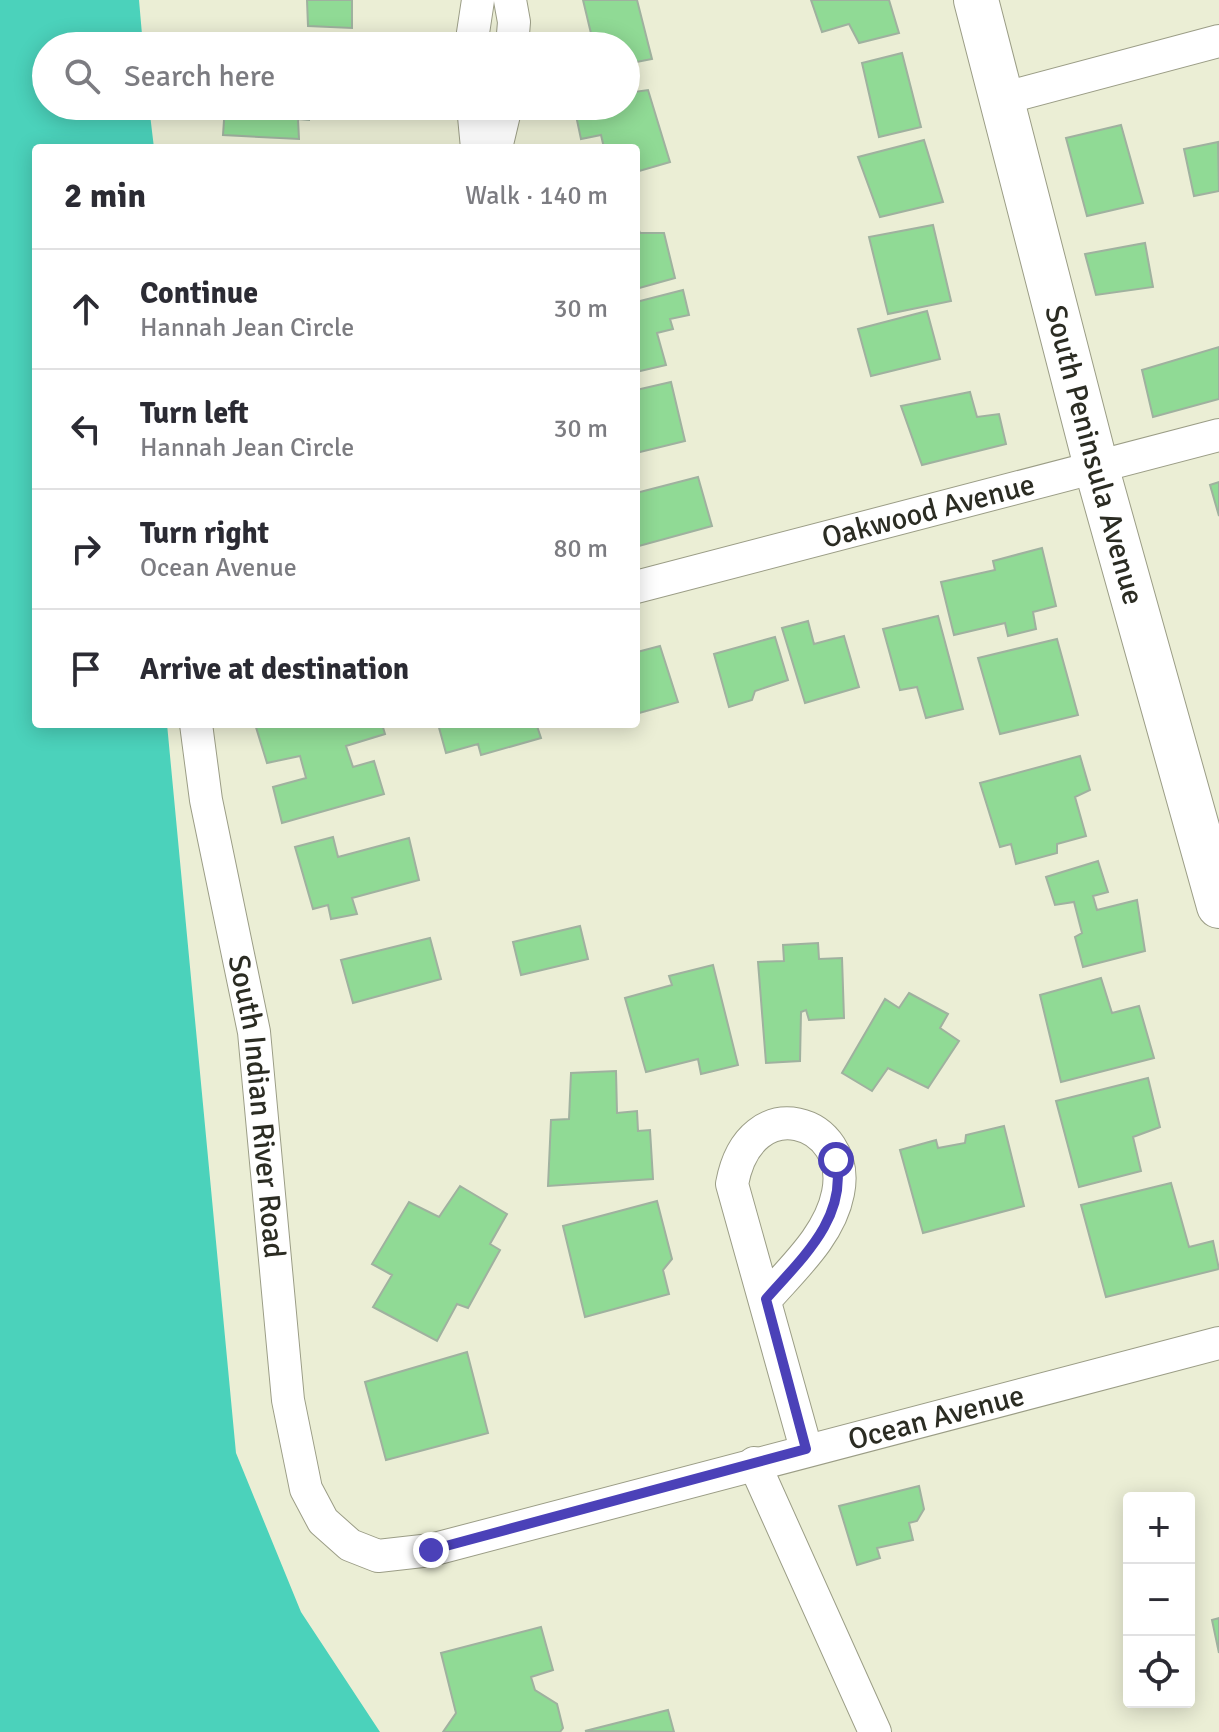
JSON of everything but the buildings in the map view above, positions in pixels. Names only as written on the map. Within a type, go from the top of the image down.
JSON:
[{"type":"main road","name":"South Peninsula Avenue","points":[[976,0],[1096,466],[1219,906]]},
{"type":"street","points":[[473,32],[478,0]]},
{"type":"street","points":[[510,0],[513,32]]},
{"type":"street","points":[[1001,99],[1219,41]]},
{"type":"street","points":[[474,120],[477,144]]},
{"type":"street","points":[[497,144],[503,120]]},
{"type":"street","name":"Oakwood Avenue","points":[[640,586],[1219,435]]},
{"type":"street","name":"South Indian River Road","points":[[197,728],[206,800],[254,1032],[288,1400],[306,1489]]},
{"type":"street","points":[[766,1299],[817,1241],[838,1194],[836,1160],[827,1141],[811,1128],[787,1124],[765,1127],[747,1140],[736,1160],[732,1184],[806,1449]]},
{"type":"street","name":"Ocean Avenue","points":[[306,1489],[323,1521],[350,1545],[378,1556],[431,1550],[806,1449],[1219,1343]]},
{"type":"street","points":[[754,1463],[875,1732]]},
{"type":"water","points":[[0,0],[139,0],[142,32],[32,32],[32,120],[151,120],[154,144],[32,144],[32,728],[167,728],[236,1453],[301,1612],[380,1732],[0,1732]]},
{"type":"route","points":[[431,1550],[806,1449],[766,1299],[817,1241],[835,1206],[840,1178],[836,1160]]}]
